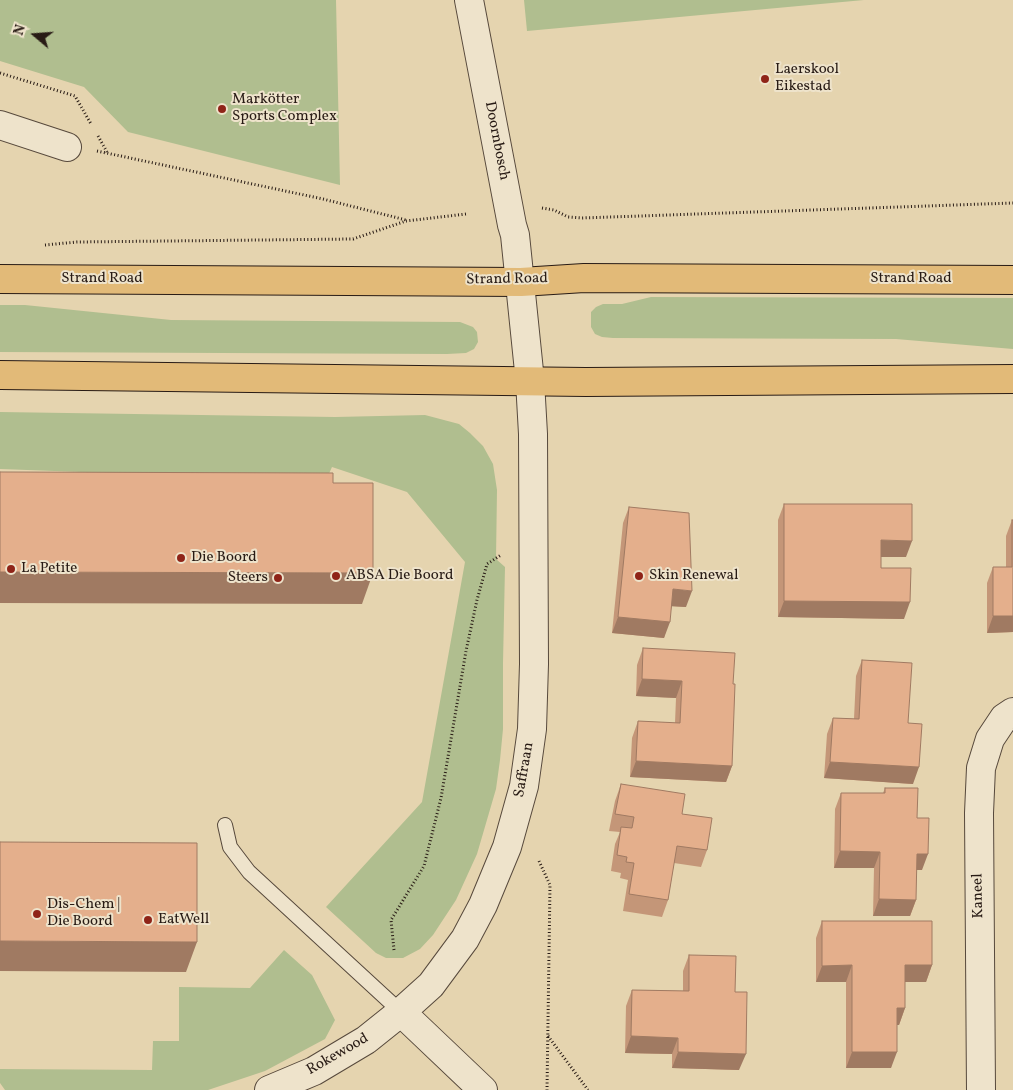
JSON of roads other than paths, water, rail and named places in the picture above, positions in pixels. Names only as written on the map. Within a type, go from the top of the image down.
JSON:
[{"type":"main road","name":"Strand Road","points":[[0,279],[521,282],[584,278],[1013,280]]},
{"type":"main road","points":[[0,374],[530,381],[1013,379]]},
{"type":"street","name":"Doornbosch","points":[[469,0],[515,235],[530,381]]},
{"type":"street","points":[[0,125],[67,147]]},
{"type":"street","name":"Saffraan","points":[[402,1012],[431,985],[464,939],[483,905],[507,847],[524,786],[532,729],[534,664],[533,434],[530,381]]},
{"type":"street","name":"Kaneel","points":[[981,1090],[979,813],[981,768],[990,739],[1004,718],[1013,712]]},
{"type":"street","points":[[402,1012],[483,1090]]},
{"type":"street","name":"Rokewood","points":[[269,1090],[314,1071],[366,1040],[402,1012]]},
{"type":"lane","points":[[225,825],[230,847],[249,872],[402,1012]]},
{"type":"place","name":"Laerskool Eikestad","points":[[765,79]]},
{"type":"place","name":"Markötter Sports Complex","points":[[222,109]]},
{"type":"place","name":"Die Boord","points":[[181,558]]},
{"type":"place","name":"La Petite","points":[[11,569]]},
{"type":"place","name":"ABSA Die Boord","points":[[336,576]]},
{"type":"place","name":"Skin Renewal","points":[[639,576]]},
{"type":"place","name":"Steers","points":[[278,578]]},
{"type":"place","name":"Dis-Chem | Die Boord","points":[[37,914]]},
{"type":"place","name":"EatWell","points":[[148,920]]}]
